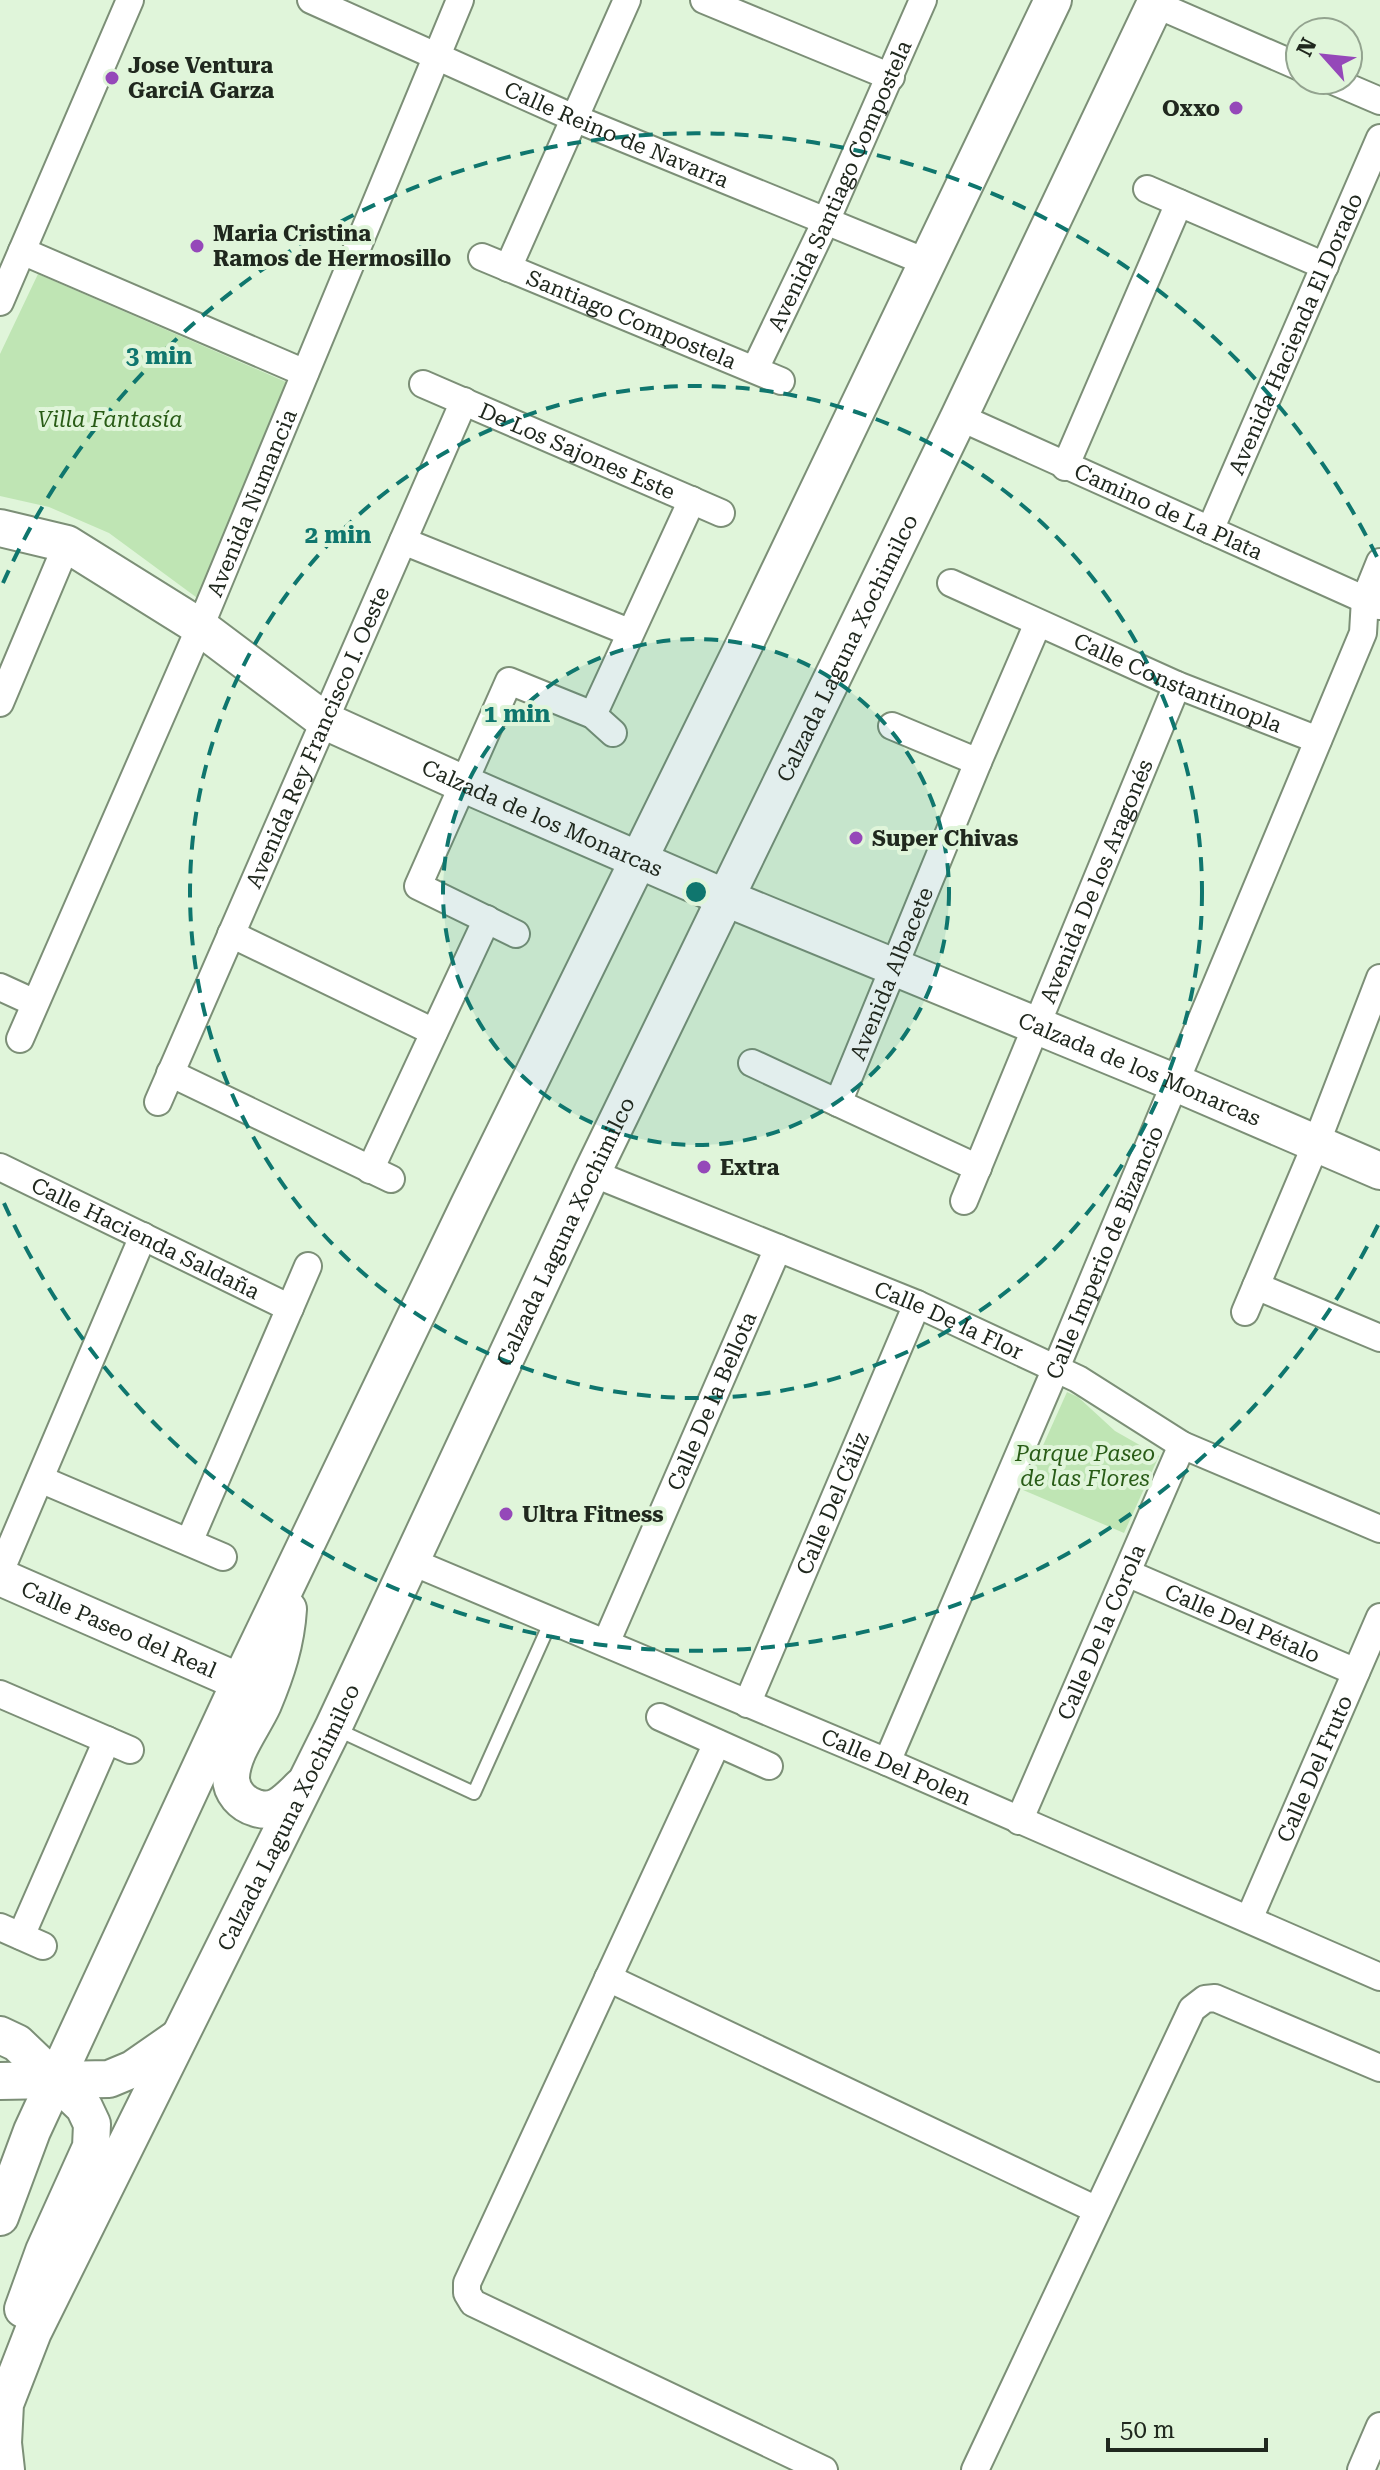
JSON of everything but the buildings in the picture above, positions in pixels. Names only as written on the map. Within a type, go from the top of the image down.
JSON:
[{"type":"main road","points":[[0,2217],[19,2161],[55,2080],[240,1682],[469,1205],[640,860],[1053,0]]},
{"type":"main road","name":"Calzada Laguna Xochimilco","points":[[6,2470],[3,2443],[5,2404],[33,2332],[333,1728],[592,1173],[959,417],[1156,2]]},
{"type":"main road","name":"Calzada de los Monarcas","points":[[0,528],[67,544],[200,627],[325,721],[726,898],[1176,1083],[1380,1171]]},
{"type":"main road","name":"Calle Paseo del Real","points":[[0,1574],[240,1682]]},
{"type":"main road","points":[[290,1580],[286,1634],[276,1669],[263,1704],[235,1759],[231,1777],[234,1792],[247,1805],[265,1811],[281,1806],[305,1783]]},
{"type":"main road","points":[[0,2081],[109,2079],[133,2069],[183,2033]]},
{"type":"main road","points":[[0,2035],[17,2043],[84,2107],[92,2124],[91,2147],[44,2251],[10,2346],[5,2404]]},
{"type":"main road","points":[[0,2233],[8,2228],[28,2232],[38,2239],[44,2251]]},
{"type":"street","points":[[0,302],[130,0]]},
{"type":"street","name":"Calle Reino de Navarra","points":[[311,0],[574,118],[926,262]]},
{"type":"street","name":"Avenida Numancia","points":[[20,1039],[200,627],[460,0]]},
{"type":"street","points":[[508,268],[627,0]]},
{"type":"street","points":[[704,0],[891,77]]},
{"type":"street","name":"Avenida Santiago Compostela","points":[[755,369],[826,221],[923,0]]},
{"type":"street","points":[[1156,2],[1284,60]]},
{"type":"street","name":"Avenida Hacienda El Dorado","points":[[1210,530],[1380,138]]},
{"type":"street","points":[[1147,189],[1325,266]]},
{"type":"street","points":[[1065,467],[1179,203]]},
{"type":"street","points":[[22,251],[305,373]]},
{"type":"street","name":"Santiago Compostela","points":[[482,257],[781,381]]},
{"type":"street","name":"De Los Sajones Este","points":[[423,384],[721,513]]},
{"type":"street","name":"Avenida Rey Francisco I. Oeste","points":[[158,1102],[464,401]]},
{"type":"street","name":"Camino de La Plata","points":[[959,417],[1372,603]]},
{"type":"street","points":[[593,715],[692,500]]},
{"type":"street","points":[[403,541],[629,632]]},
{"type":"street","points":[[0,703],[67,544]]},
{"type":"street","name":"Calle Imperio de Bizancio","points":[[887,1762],[1056,1368],[1363,633],[1380,562]]},
{"type":"street","name":"Calle Constantinopla","points":[[951,583],[1177,685],[1318,740]]},
{"type":"street","name":"Avenida Albacete","points":[[838,1103],[1038,623]]},
{"type":"street","points":[[516,934],[418,886],[509,681],[593,715],[613,733]]},
{"type":"street","name":"Avenida De los Aragonés","points":[[964,1201],[1177,685]]},
{"type":"street","points":[[892,726],[978,762]]},
{"type":"street","points":[[170,1073],[380,1175],[434,1032],[487,919]]},
{"type":"street","points":[[231,934],[434,1032]]},
{"type":"street","points":[[1245,1312],[1316,1144],[1380,978]]},
{"type":"street","points":[[0,987],[35,1003]]},
{"type":"street","points":[[752,1063],[978,1168]]},
{"type":"street","name":"Calle Hacienda Saldaña","points":[[0,1167],[290,1308]]},
{"type":"street","name":"Calle De la Flor","points":[[592,1173],[917,1304],[1078,1379],[1182,1445],[1380,1529]]},
{"type":"street","points":[[0,1574],[143,1236]]},
{"type":"street","name":"Calle De la Bellota","points":[[606,1643],[778,1248]]},
{"type":"street","points":[[189,1542],[308,1266]]},
{"type":"street","points":[[1256,1286],[1380,1338]]},
{"type":"street","name":"Calle Del Cáliz","points":[[747,1704],[917,1304]]},
{"type":"street","name":"Calle De la Corola","points":[[1019,1821],[1182,1445]]},
{"type":"street","points":[[40,1479],[223,1557]]},
{"type":"street","name":"Calle Del Polen","points":[[410,1561],[887,1762],[1380,1977]]},
{"type":"street","name":"Calle Del Pétalo","points":[[1127,1573],[1356,1672]]},
{"type":"street","name":"Calle Del Fruto","points":[[1249,1919],[1380,1617]]},
{"type":"street","points":[[0,1694],[118,1745],[21,1936]]},
{"type":"street","points":[[660,1717],[769,1766]]},
{"type":"street","points":[[717,1743],[467,2283],[467,2293],[473,2303],[824,2470]]},
{"type":"street","points":[[608,1978],[1097,2210]]},
{"type":"street","points":[[975,2470],[1192,2009],[1205,1999],[1215,1998],[1380,2068]]},
{"type":"street","points":[[1361,2470],[1380,2426]]},
{"type":"lane","points":[[333,1728],[474,1793],[551,1621]]},
{"type":"green space","name":"Villa Fantasía","points":[[38,274],[286,382],[200,600],[109,533],[49,507],[0,496],[0,354]]},
{"type":"green space","name":"Parque Paseo de las Flores","points":[[1067,1392],[1078,1397],[1115,1431],[1159,1456],[1124,1533],[1023,1490]]},
{"type":"place","name":"Jose Ventura GarciA Garza","points":[[112,78]]},
{"type":"place","name":"Oxxo","points":[[1236,108]]},
{"type":"place","name":"Maria Cristina Ramos de Hermosillo","points":[[197,246]]},
{"type":"place","name":"Super Chivas","points":[[856,838]]},
{"type":"place","name":"Extra","points":[[704,1167]]},
{"type":"place","name":"Ultra Fitness","points":[[506,1514]]}]
